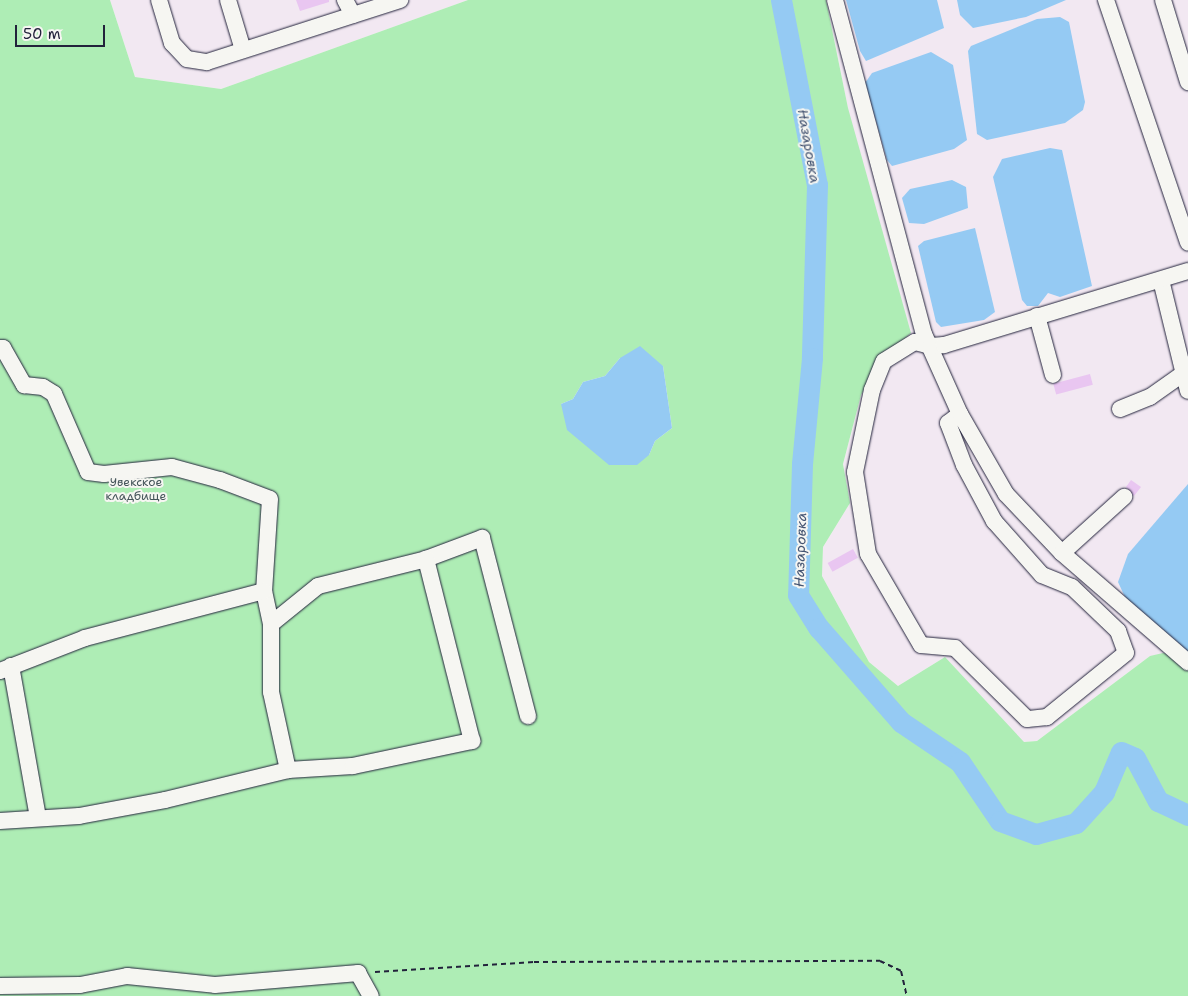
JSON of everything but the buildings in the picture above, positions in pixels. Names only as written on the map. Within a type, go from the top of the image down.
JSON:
[{"type":"street","points":[[160,0],[172,43],[187,59],[207,62],[400,0]]},
{"type":"street","points":[[228,0],[243,50]]},
{"type":"street","points":[[345,0],[353,15]]},
{"type":"street","points":[[835,0],[924,334],[960,414],[1006,494],[1062,553],[1188,662]]},
{"type":"street","points":[[1106,0],[1188,242]]},
{"type":"street","points":[[1163,0],[1188,82]]},
{"type":"street","points":[[960,414],[948,423],[964,465],[994,521],[1042,574],[1072,587],[1118,631],[1126,653],[1047,717],[1027,719],[955,648],[921,646],[868,554],[855,472],[872,390],[884,361],[916,342],[931,346],[1188,271]]},
{"type":"street","points":[[1161,280],[1188,391]]},
{"type":"street","points":[[1036,316],[1053,375]]},
{"type":"street","points":[[0,348],[3,348],[24,385],[43,387],[54,394],[88,472],[104,474],[172,467],[220,480],[270,499],[264,591],[271,624],[271,692],[288,770]]},
{"type":"street","points":[[1120,409],[1150,397],[1184,373]]},
{"type":"street","points":[[1062,553],[1124,496]]},
{"type":"street","points":[[271,624],[318,586],[426,559],[482,538],[528,716]]},
{"type":"street","points":[[0,821],[79,816],[165,800],[288,770],[353,766],[472,742],[426,559]]},
{"type":"street","points":[[38,818],[6,669],[85,638],[264,591]]},
{"type":"street","points":[[0,986],[80,985],[127,976],[215,985],[358,973],[371,996]]},
{"type":"path","points":[[358,973],[534,962],[880,961],[901,971],[907,996]]},
{"type":"shaded area","points":[[110,0],[468,0],[221,89],[135,77]]},
{"type":"shaded area","points":[[826,0],[1188,0],[1188,664],[1150,656],[1037,741],[1023,742],[945,657],[898,686],[869,662],[822,576],[823,547],[850,503],[843,464],[861,395],[881,359],[848,108]]},
{"type":"green space","name":"Увекское кладбище","points":[[0,0],[110,0],[135,77],[221,89],[468,0],[826,0],[848,108],[911,333],[881,359],[861,395],[843,464],[850,503],[823,547],[822,576],[869,662],[898,686],[945,657],[1024,742],[1037,741],[1150,656],[1163,653],[1178,655],[1188,664],[1188,996],[0,996]],"holes":[[[620,358],[663,366],[672,428],[655,441],[649,455],[561,404],[573,399],[583,382],[605,376]]]},
{"type":"water","points":[[846,0],[937,0],[944,28],[866,61],[860,51]]},
{"type":"water","points":[[957,0],[1066,0],[1026,17],[973,28],[960,15]]},
{"type":"water","points":[[1060,17],[1069,22],[1085,102],[1083,110],[1065,123],[987,140],[977,134],[968,51],[971,46],[1037,19]]},
{"type":"water","points":[[931,52],[953,65],[967,140],[954,149],[892,166],[887,160],[865,83],[872,73]]},
{"type":"water","points":[[1050,148],[1062,150],[1092,286],[1060,297],[1048,293],[1038,306],[1027,306],[1022,300],[993,177],[1002,159]]},
{"type":"water","points":[[952,180],[966,187],[968,208],[924,224],[909,223],[902,198],[910,189]]},
{"type":"water","points":[[975,228],[995,312],[984,320],[941,327],[936,322],[918,246],[924,241]]},
{"type":"water","points":[[640,346],[663,366],[672,428],[655,441],[649,455],[637,465],[609,465],[567,430],[561,404],[573,399],[583,382],[605,376],[620,358]]},
{"type":"water","points":[[1188,484],[1188,659],[1131,610],[1118,582],[1128,554]]},
{"type":"waterway","name":"Назаровка","points":[[781,0],[817,185],[812,358],[802,464],[798,595],[819,628],[901,722],[960,762],[1000,821],[1036,834],[1076,823],[1104,792],[1121,752],[1135,758],[1158,801],[1188,815]]}]
